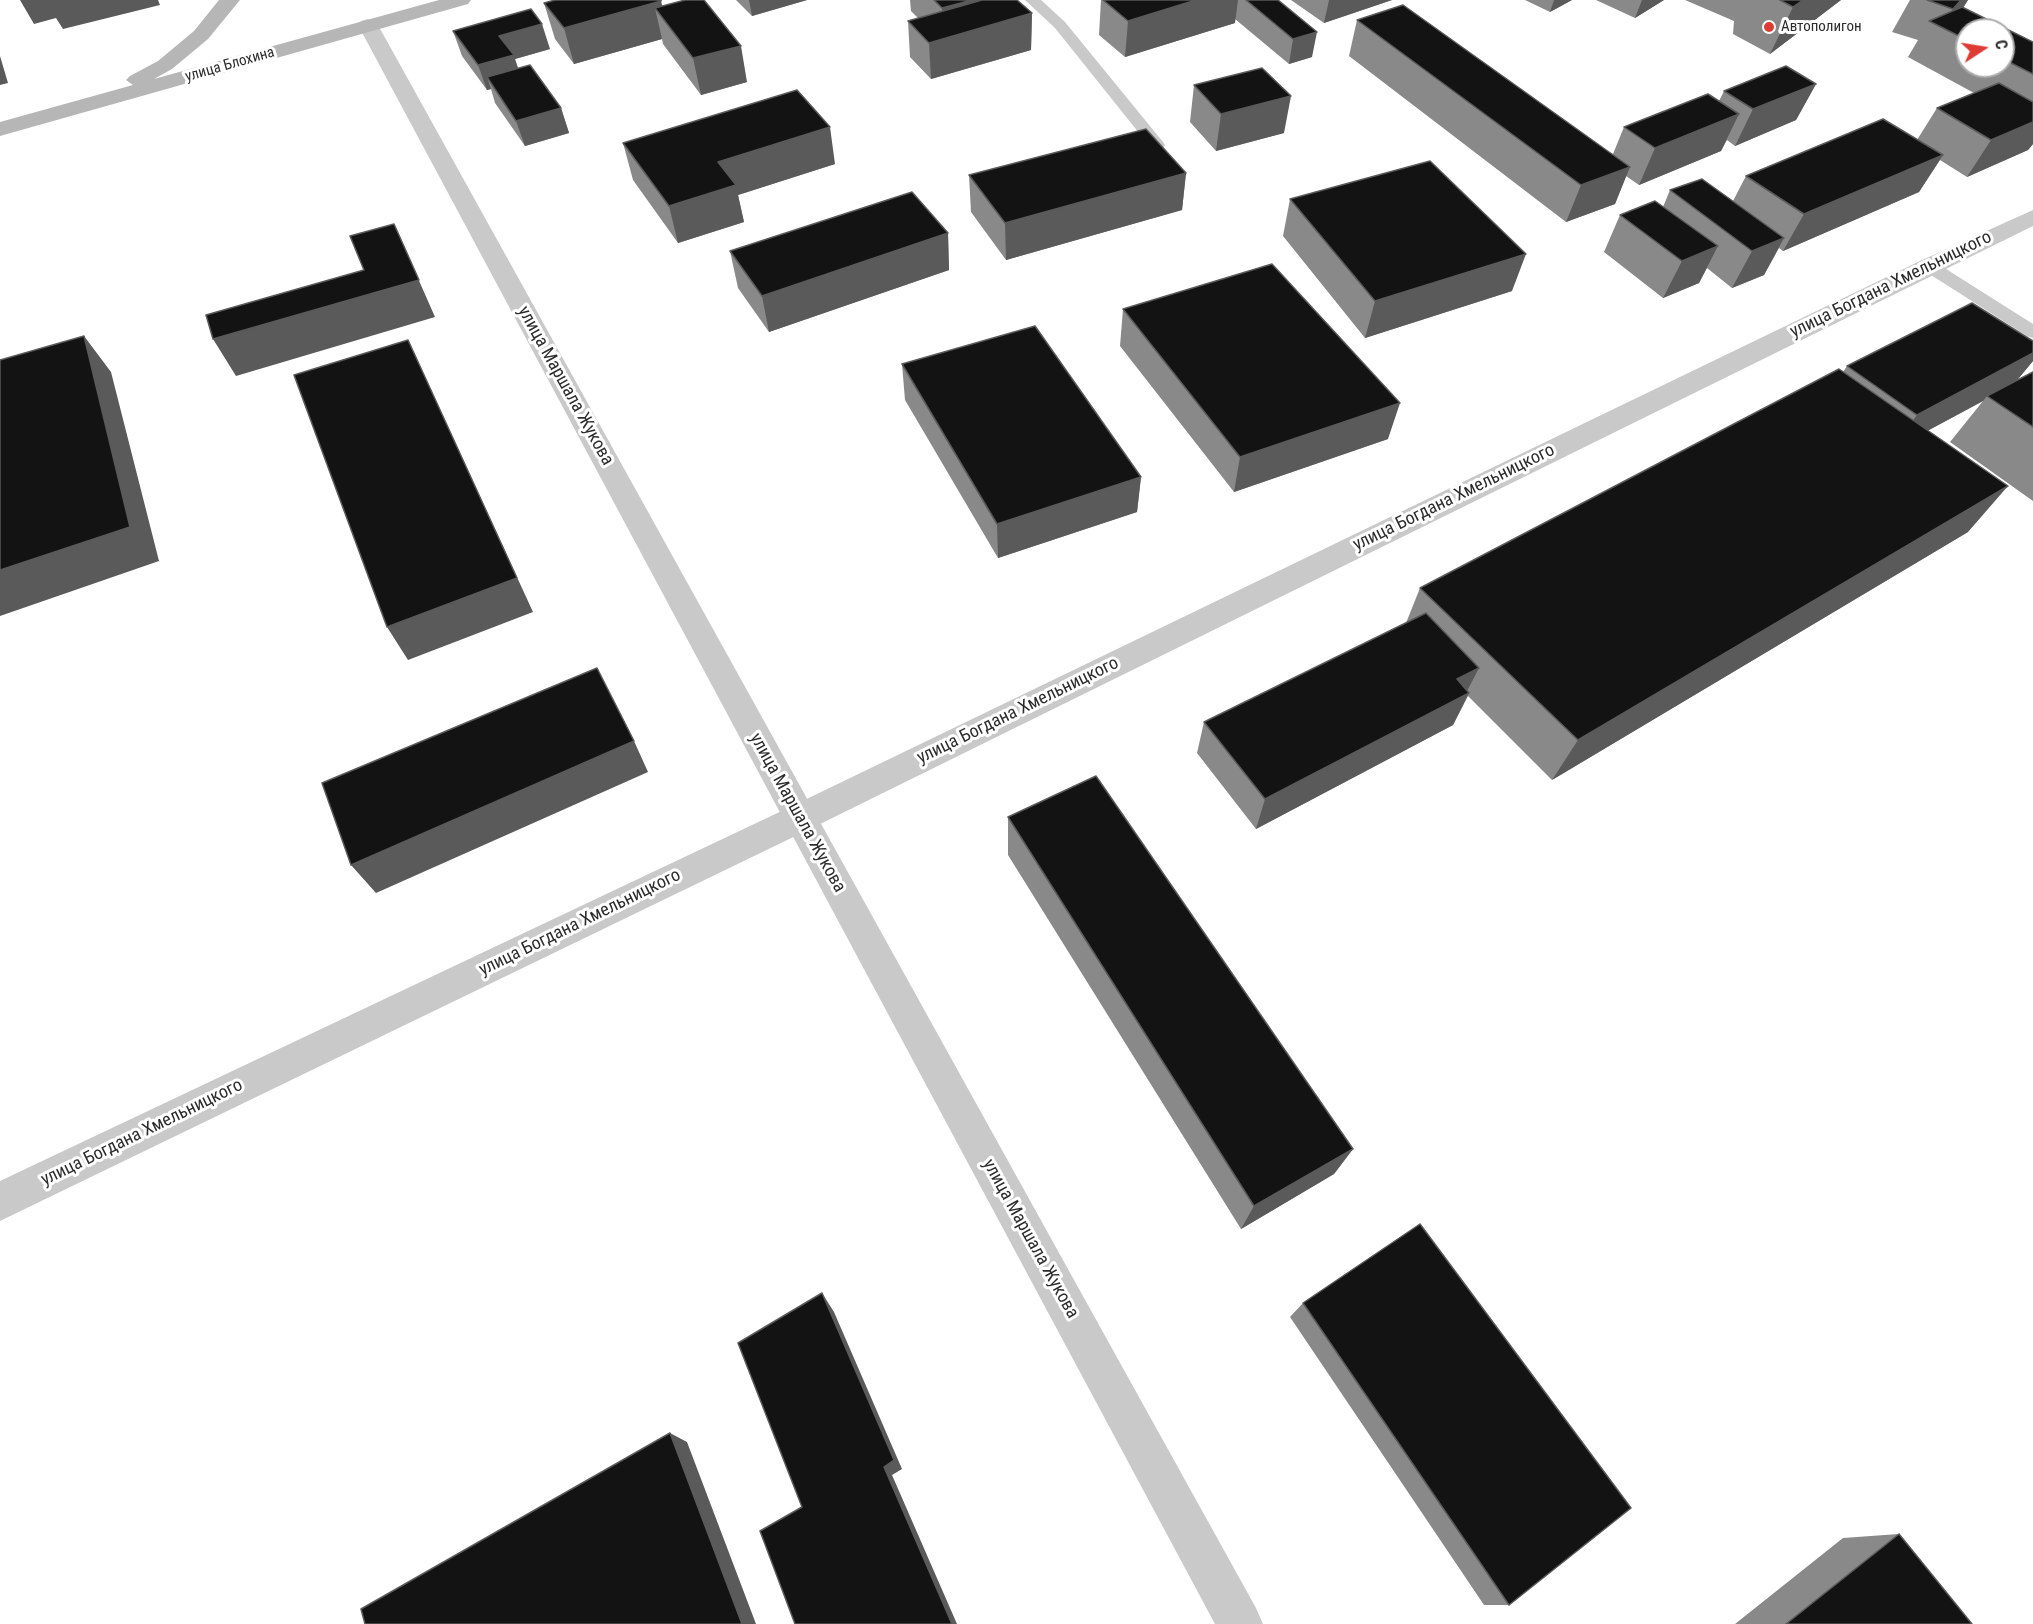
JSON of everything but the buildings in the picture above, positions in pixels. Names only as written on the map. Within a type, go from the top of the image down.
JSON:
[{"type":"main road","points":[[91,106],[165,65],[201,35],[230,0]]},
{"type":"main road","name":"улица Блохина","points":[[0,129],[91,106],[364,16],[461,0]]},
{"type":"street","name":"улица Маршала Жукова","points":[[364,16],[1240,1624]]},
{"type":"street","name":"улица Богдана Хмельницкого","points":[[0,1201],[800,818],[2033,217]]},
{"type":"lane","points":[[1032,0],[1060,25],[1157,146]]},
{"type":"lane","points":[[1929,266],[2033,332]]},
{"type":"place","name":"Автополигон","points":[[1769,27]]}]
